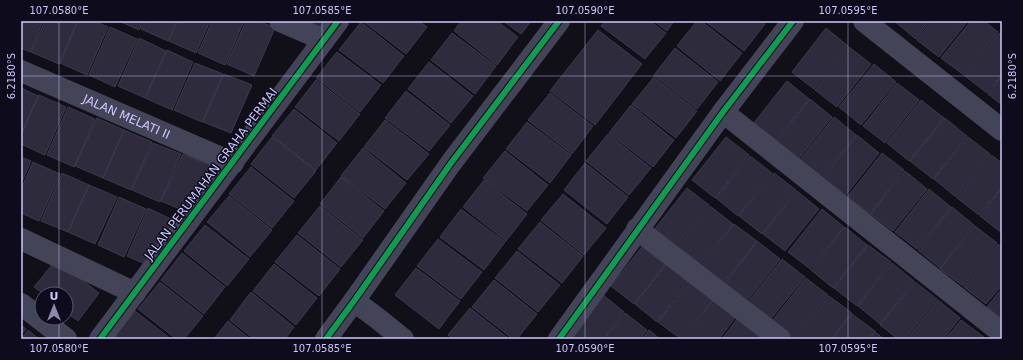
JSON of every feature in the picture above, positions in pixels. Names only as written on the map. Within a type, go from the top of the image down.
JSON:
[{"type":"street","points":[[280,21],[324,40]]},
{"type":"street","name":"JALAN PERUMAHAN GRAHA PERMAI","points":[[100,339],[136,293],[338,21]]},
{"type":"street","points":[[326,339],[451,162],[559,21]]},
{"type":"street","points":[[559,339],[723,112],[793,21]]},
{"type":"street","points":[[864,21],[1002,130]]},
{"type":"street","name":"JALAN MELATI II","points":[[21,71],[233,163]]},
{"type":"street","points":[[723,112],[1002,333]]},
{"type":"street","points":[[637,229],[780,339]]},
{"type":"street","points":[[21,239],[136,293]]},
{"type":"street","points":[[354,301],[403,339]]},
{"type":"street","points":[[21,304],[66,339]]},
{"type":"building","points":[[21,21],[43,21],[30,52],[21,48]]},
{"type":"building","points":[[45,21],[77,21],[59,64],[31,52]]},
{"type":"building","points":[[78,21],[94,21],[108,27],[87,75],[60,63]]},
{"type":"building","points":[[119,21],[143,21],[139,30]]},
{"type":"building","points":[[145,21],[177,21],[168,41],[141,29]]},
{"type":"building","points":[[177,21],[210,21],[196,53],[169,41]]},
{"type":"building","points":[[212,21],[244,21],[225,65],[198,53]]},
{"type":"building","points":[[246,21],[258,21],[275,28],[254,76],[227,64]]},
{"type":"building","points":[[308,21],[331,21],[325,31]]},
{"type":"building","points":[[363,21],[419,21],[427,27],[406,54]]},
{"type":"building","points":[[461,21],[497,21],[518,37],[497,65],[454,31]]},
{"type":"building","points":[[503,21],[531,21],[521,34]]},
{"type":"building","points":[[605,21],[650,21],[666,33],[645,59],[601,26]]},
{"type":"building","points":[[654,21],[674,21],[667,31]]},
{"type":"building","points":[[697,21],[701,21],[742,53],[720,81],[677,46]]},
{"type":"building","points":[[705,21],[761,21],[765,24],[744,51]]},
{"type":"building","points":[[894,21],[930,21],[916,39]]},
{"type":"building","points":[[932,21],[968,21],[939,57],[917,40]]},
{"type":"building","points":[[971,21],[984,21],[998,32],[964,75],[941,58]]},
{"type":"building","points":[[361,22],[404,56],[383,83],[339,50]]},
{"type":"building","points":[[110,27],[137,39],[115,87],[89,75]]},
{"type":"building","points":[[826,28],[848,46],[814,89],[792,72]]},
{"type":"building","points":[[598,30],[642,64],[595,125],[550,91]]},
{"type":"building","points":[[452,33],[496,66],[475,94],[431,60]]},
{"type":"building","points":[[999,33],[1002,35],[1002,75],[987,93],[965,76]]},
{"type":"building","points":[[139,38],[166,51],[145,98],[118,86]]},
{"type":"building","points":[[849,47],[871,64],[837,107],[815,90]]},
{"type":"building","points":[[675,48],[718,82],[697,109],[654,75]]},
{"type":"building","points":[[167,50],[193,62],[172,110],[145,98]]},
{"type":"building","points":[[337,52],[381,85],[360,112],[316,78]]},
{"type":"building","points":[[429,62],[473,96],[451,123],[408,89]]},
{"type":"building","points":[[195,63],[223,74],[202,122],[174,110]]},
{"type":"building","points":[[874,64],[896,82],[861,125],[839,107]]},
{"type":"building","points":[[224,74],[252,85],[231,133],[203,122]]},
{"type":"building","points":[[1002,76],[1002,105],[988,94]]},
{"type":"building","points":[[654,77],[697,111],[676,138],[632,104]]},
{"type":"building","points":[[316,80],[360,114],[339,141],[295,107]]},
{"type":"building","points":[[787,81],[809,99],[775,142],[753,124]]},
{"type":"building","points":[[897,83],[919,100],[885,143],[863,126]]},
{"type":"building","points":[[21,88],[38,96],[21,134]]},
{"type":"building","points":[[406,91],[450,125],[429,151],[385,118]]},
{"type":"building","points":[[550,93],[593,126],[572,154],[528,120]]},
{"type":"building","points":[[39,95],[66,107],[45,155],[21,144],[21,135]]},
{"type":"building","points":[[810,99],[832,117],[798,160],[776,143]]},
{"type":"building","points":[[921,100],[944,118],[909,161],[887,143]]},
{"type":"building","points":[[631,105],[674,140],[653,167],[609,133]]},
{"type":"building","points":[[68,107],[95,119],[74,167],[47,155]]},
{"type":"building","points":[[294,109],[337,143],[316,170],[272,136]]},
{"type":"building","points":[[834,117],[856,135],[822,177],[800,160]]},
{"type":"building","points":[[97,118],[124,130],[103,178],[75,166]]},
{"type":"building","points":[[945,118],[967,136],[933,179],[910,161]]},
{"type":"building","points":[[385,120],[429,154],[407,180],[364,147]]},
{"type":"building","points":[[527,122],[571,155],[550,183],[506,149]]},
{"type":"building","points":[[124,130],[152,142],[131,190],[103,178]]},
{"type":"building","points":[[608,134],[651,168],[629,195],[586,161]]},
{"type":"building","points":[[857,135],[879,153],[845,196],[823,178]]},
{"type":"building","points":[[272,137],[316,171],[294,198],[251,164]]},
{"type":"building","points":[[726,137],[749,155],[715,198],[692,180]]},
{"type":"building","points":[[968,137],[990,154],[956,197],[934,179]]},
{"type":"building","points":[[153,143],[181,154],[160,202],[132,190]]},
{"type":"building","points":[[363,148],[406,183],[385,209],[341,176]]},
{"type":"building","points":[[505,151],[548,185],[527,211],[483,178]]},
{"type":"building","points":[[882,153],[904,170],[870,214],[848,196]]},
{"type":"building","points":[[183,154],[210,165],[189,213],[161,201]]},
{"type":"building","points":[[991,155],[1002,163],[1002,187],[979,215],[957,198]]},
{"type":"building","points":[[750,156],[772,173],[738,216],[716,198]]},
{"type":"building","points":[[21,157],[31,161],[21,184]]},
{"type":"building","points":[[33,162],[60,174],[39,221],[21,213],[21,189]]},
{"type":"building","points":[[585,163],[628,197],[607,224],[564,190]]},
{"type":"building","points":[[251,167],[294,201],[272,228],[229,194]]},
{"type":"building","points":[[905,171],[927,189],[893,231],[871,214]]},
{"type":"building","points":[[62,173],[89,185],[68,232],[41,221]]},
{"type":"building","points":[[774,173],[796,190],[762,234],[739,216]]},
{"type":"building","points":[[341,177],[384,211],[363,238],[320,204]]},
{"type":"building","points":[[484,180],[527,214],[506,241],[463,207]]},
{"type":"building","points":[[89,185],[117,197],[95,244],[68,232]]},
{"type":"building","points":[[687,188],[709,205],[675,248],[653,231]]},
{"type":"building","points":[[1002,188],[1002,233],[980,216]]},
{"type":"building","points":[[929,189],[951,207],[917,249],[895,232]]},
{"type":"building","points":[[797,191],[819,209],[785,251],[763,234]]},
{"type":"building","points":[[563,194],[606,228],[584,255],[541,220]]},
{"type":"building","points":[[229,196],[272,230],[250,257],[207,222]]},
{"type":"building","points":[[119,197],[146,209],[124,257],[98,245]]},
{"type":"building","points":[[320,206],[363,240],[341,267],[298,233]]},
{"type":"building","points":[[710,206],[733,224],[698,267],[676,249]]},
{"type":"building","points":[[952,207],[974,225],[940,268],[918,250]]},
{"type":"building","points":[[148,208],[173,220],[152,267],[127,256]]},
{"type":"building","points":[[461,209],[505,242],[484,270],[440,237]]},
{"type":"building","points":[[822,209],[844,227],[810,269],[788,252]]},
{"type":"building","points":[[540,222],[583,256],[562,283],[518,249]]},
{"type":"building","points":[[734,224],[757,241],[723,284],[700,267]]},
{"type":"building","points":[[205,225],[249,259],[227,286],[184,251]]},
{"type":"building","points":[[975,226],[997,243],[963,286],[940,269]]},
{"type":"building","points":[[845,227],[867,245],[833,288],[811,270]]},
{"type":"building","points":[[297,235],[340,269],[319,296],[275,262]]},
{"type":"building","points":[[438,239],[482,272],[461,299],[417,266]]},
{"type":"building","points":[[757,241],[780,259],[746,302],[724,285]]},
{"type":"building","points":[[645,243],[668,261],[634,304],[611,286]]},
{"type":"building","points":[[998,244],[1002,247],[1002,285],[986,304],[964,287]]},
{"type":"building","points":[[868,245],[891,262],[857,306],[834,288]]},
{"type":"building","points":[[517,251],[560,285],[538,312],[495,278]]},
{"type":"building","points":[[182,253],[225,287],[204,314],[161,280]]},
{"type":"building","points":[[782,259],[805,277],[770,320],[748,302]]},
{"type":"building","points":[[56,260],[99,293],[78,321],[74,318],[74,286],[35,286]]},
{"type":"building","points":[[669,261],[691,279],[657,322],[635,304]]},
{"type":"building","points":[[892,263],[914,281],[880,324],[858,306]]},
{"type":"building","points":[[274,264],[317,298],[296,325],[253,291]]},
{"type":"building","points":[[416,268],[460,301],[439,329],[395,295]]},
{"type":"building","points":[[806,278],[828,295],[794,338],[772,321]]},
{"type":"building","points":[[693,279],[715,297],[681,339],[658,322]]},
{"type":"building","points":[[494,280],[537,314],[517,339],[513,339],[472,307]]},
{"type":"building","points":[[160,282],[203,316],[184,339],[176,339],[138,309]]},
{"type":"building","points":[[915,282],[937,299],[905,339],[898,339],[880,325]]},
{"type":"building","points":[[1002,288],[1002,318],[987,307]]},
{"type":"building","points":[[251,292],[294,327],[285,339],[254,339],[230,320]]},
{"type":"building","points":[[602,294],[624,312],[603,339],[569,339]]},
{"type":"building","points":[[829,296],[852,313],[831,339],[795,339]]},
{"type":"building","points":[[716,297],[738,314],[719,339],[683,339]]},
{"type":"building","points":[[938,300],[960,318],[943,339],[907,339]]},
{"type":"building","points":[[470,308],[509,339],[453,339],[448,335]]},
{"type":"building","points":[[135,311],[171,339],[114,338]]},
{"type":"building","points":[[625,313],[647,330],[640,339],[604,339]]},
{"type":"building","points":[[852,314],[875,331],[869,339],[832,339]]},
{"type":"building","points":[[740,315],[763,332],[758,339],[722,339]]},
{"type":"building","points":[[961,320],[984,337],[982,339],[945,339]]},
{"type":"building","points":[[228,321],[250,339],[214,339]]},
{"type":"building","points":[[21,325],[26,329],[21,335]]},
{"type":"building","points":[[28,330],[39,339],[21,339]]},
{"type":"building","points":[[649,330],[660,339],[642,339]]},
{"type":"building","points":[[875,332],[884,339],[870,339]]},
{"type":"cycle path","points":[[100,339],[338,21]]},
{"type":"cycle path","points":[[326,339],[451,163],[559,21]]},
{"type":"cycle path","points":[[559,339],[723,112],[793,21]]}]
